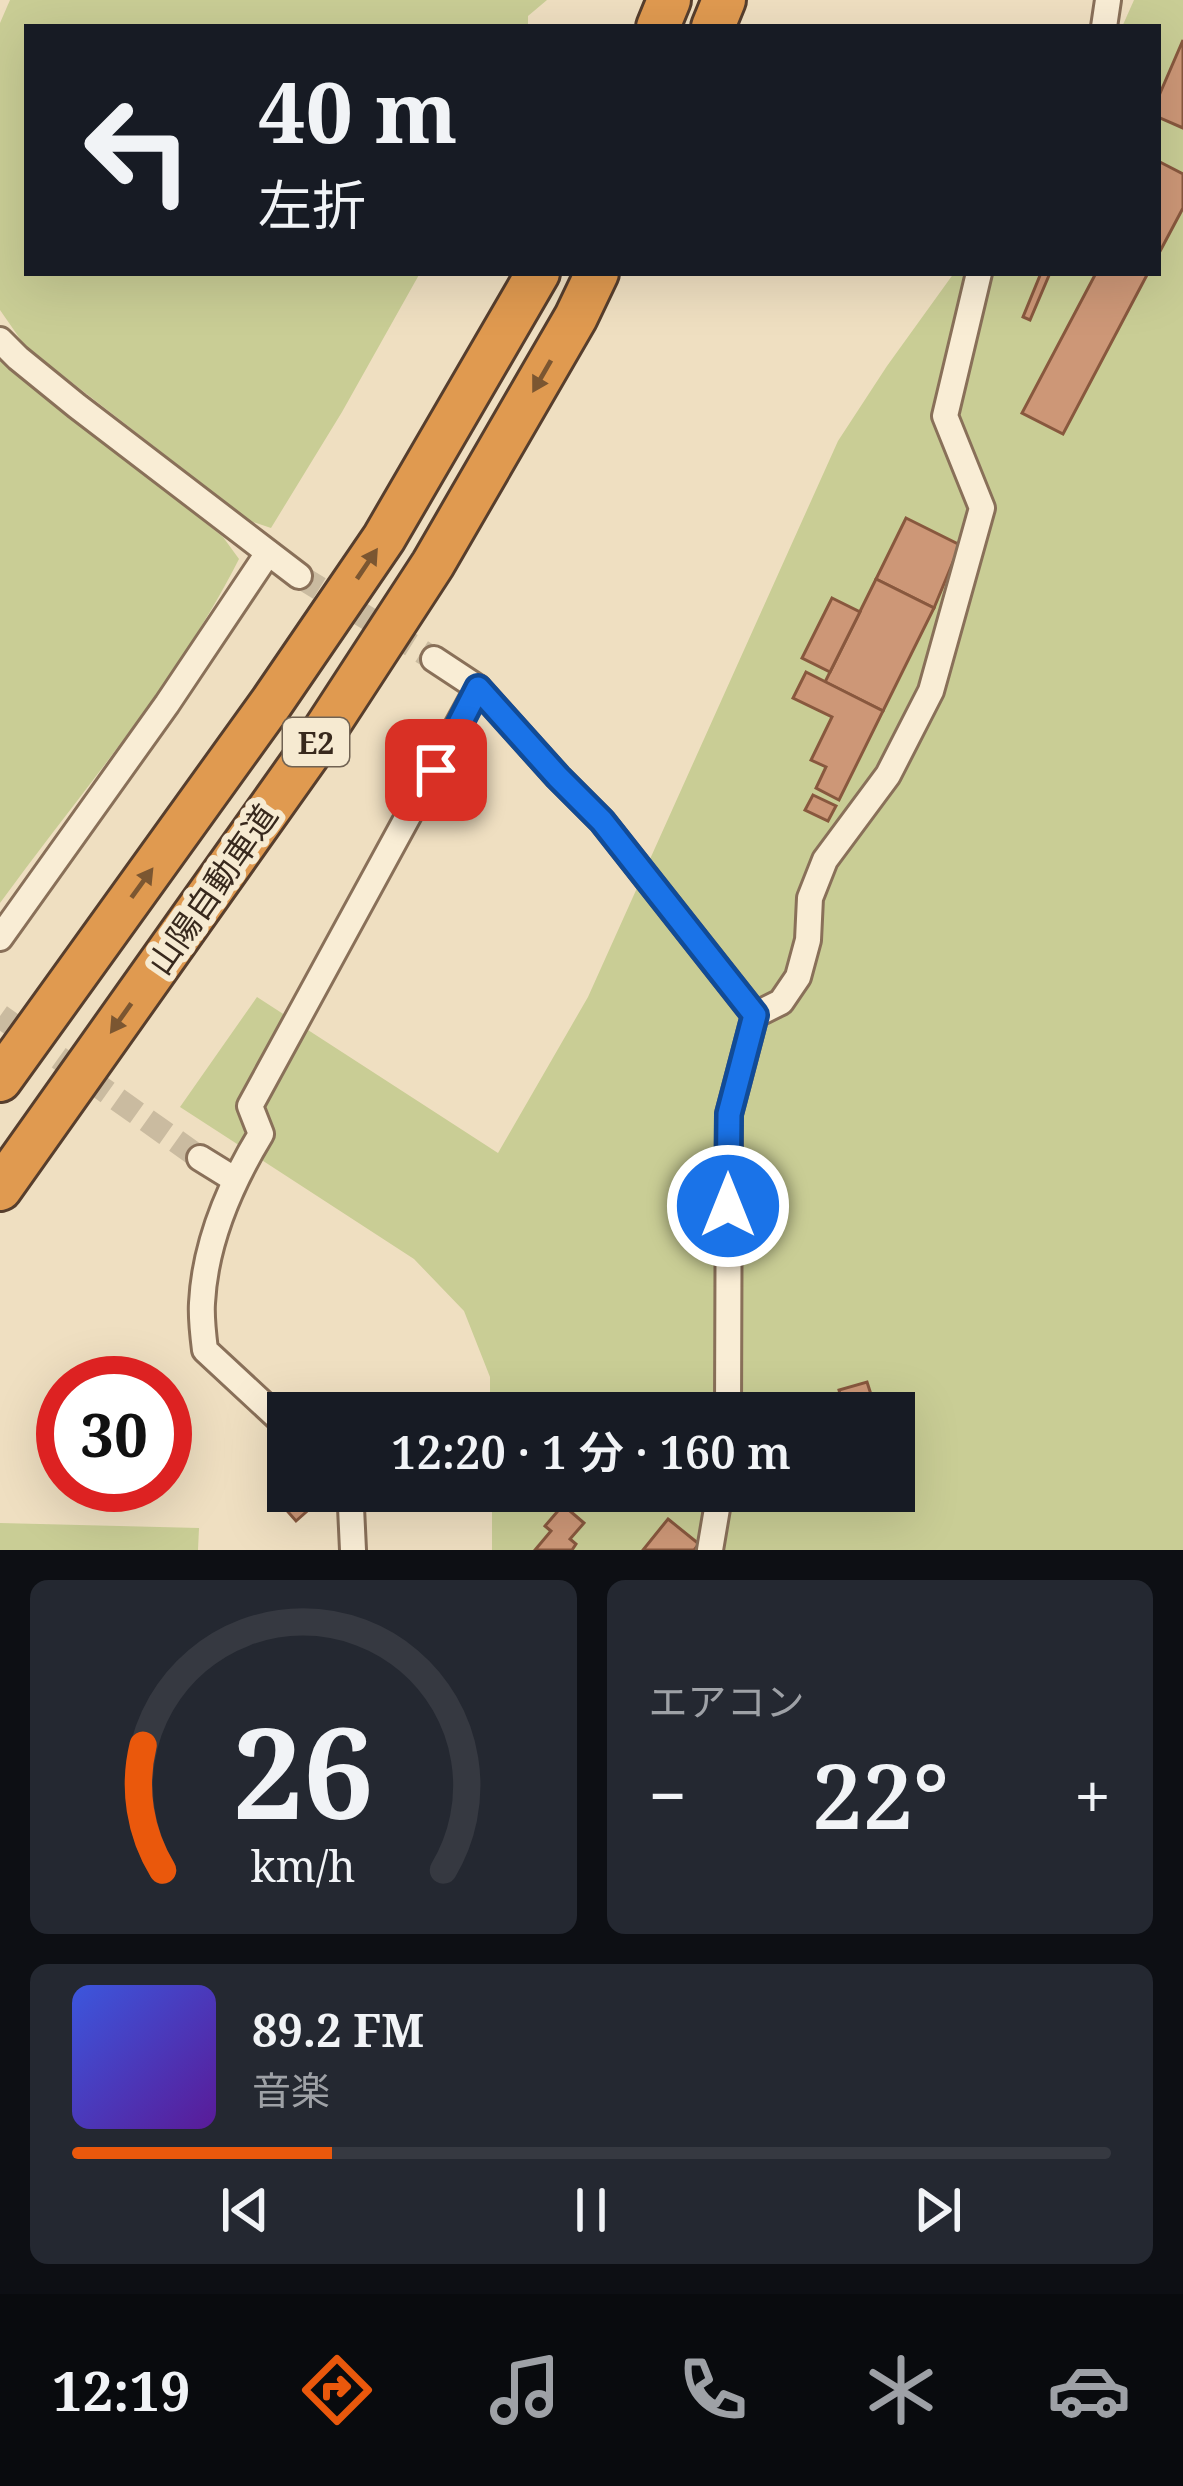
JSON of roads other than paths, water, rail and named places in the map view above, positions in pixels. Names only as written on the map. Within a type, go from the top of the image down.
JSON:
[{"type":"highway","name":"山陽自動車道","points":[[0,1080],[384,538],[536,276]]},
{"type":"highway","name":"山陽自動車道","points":[[0,1189],[321,736],[421,583],[595,276]]},
{"type":"street","points":[[728,1392],[729,1114],[755,1015],[781,1002],[798,977],[808,940],[810,898],[824,860],[888,776],[931,691],[982,508],[945,416],[978,276]]},
{"type":"street","points":[[0,340],[76,406],[299,577]]},
{"type":"street","points":[[0,938],[268,553]]},
{"type":"street","points":[[434,659],[478,688],[602,821],[755,1015]]},
{"type":"street","points":[[267,1408],[205,1350],[201,1306],[206,1262],[233,1179],[260,1134],[250,1106],[478,688]]},
{"type":"street","points":[[200,1159],[233,1179]]},
{"type":"street","points":[[351,1512],[353,1550]]},
{"type":"street","points":[[710,1550],[716,1512]]},
{"type":"tunnel","points":[[299,576],[434,659]]},
{"type":"tunnel","points":[[0,1016],[200,1158]]}]
